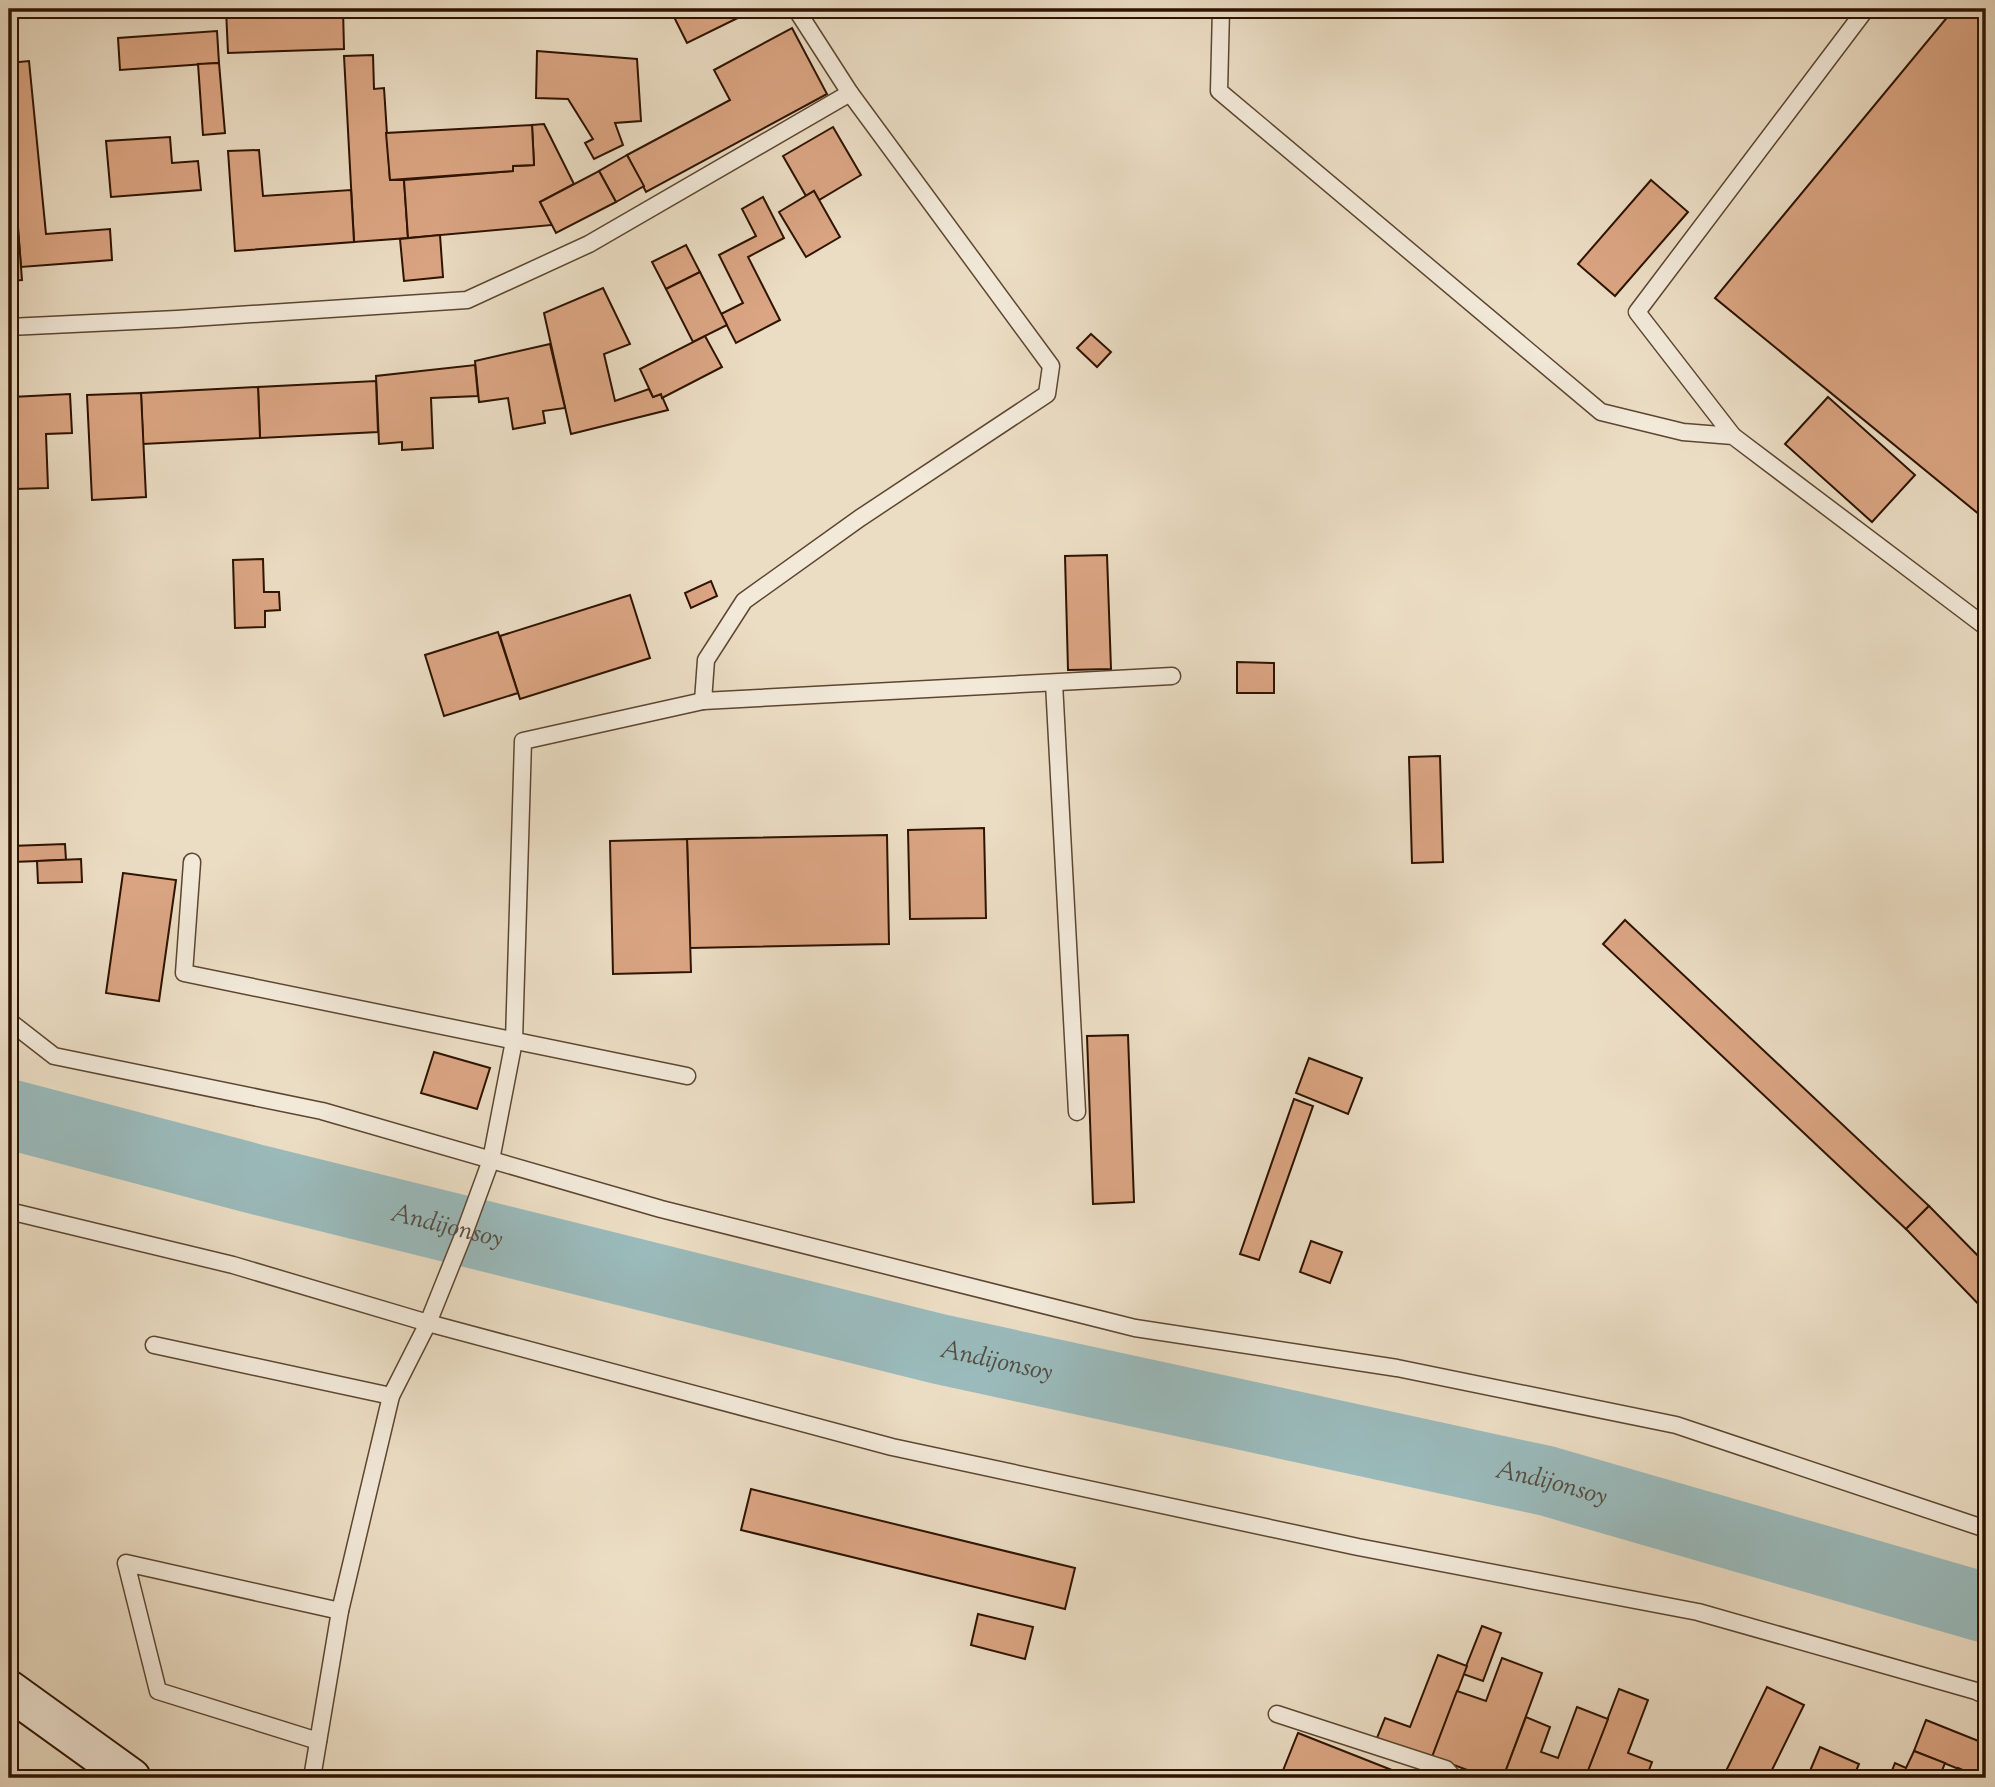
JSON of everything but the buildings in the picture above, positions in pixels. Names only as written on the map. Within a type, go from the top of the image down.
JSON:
[{"type":"main road","points":[[9,1690],[131,1778]]},
{"type":"lane","points":[[9,10],[32,9]]},
{"type":"lane","points":[[703,701],[706,660],[744,601],[860,518],[1047,394],[1051,366],[850,93],[796,9]]},
{"type":"lane","points":[[1221,9],[1219,91],[1601,412],[1683,432],[1733,436]]},
{"type":"lane","points":[[1866,9],[1637,312],[1733,436],[1986,627]]},
{"type":"lane","points":[[9,327],[467,300],[589,244],[850,93]]},
{"type":"lane","points":[[312,1778],[340,1611],[391,1396],[428,1323],[491,1160],[514,1041],[523,741],[703,701],[1172,676]]},
{"type":"lane","points":[[1054,683],[1077,1112]]},
{"type":"lane","points":[[192,862],[184,974],[687,1076]]},
{"type":"lane","points":[[9,1021],[54,1056],[322,1111],[661,1209],[1135,1328],[1397,1368],[1676,1425],[1986,1529]]},
{"type":"lane","points":[[9,1212],[233,1265],[428,1323],[892,1447],[1359,1547],[1698,1612],[1986,1696]]},
{"type":"lane","points":[[154,1345],[391,1396]]},
{"type":"lane","points":[[318,1741],[158,1691],[126,1563],[340,1611]]},
{"type":"lane","points":[[1277,1714],[1446,1769],[1454,1778]]},
{"type":"waterway","name":"Andijonsoy","points":[[9,1114],[251,1178],[939,1349],[1547,1481],[1986,1608]]}]
